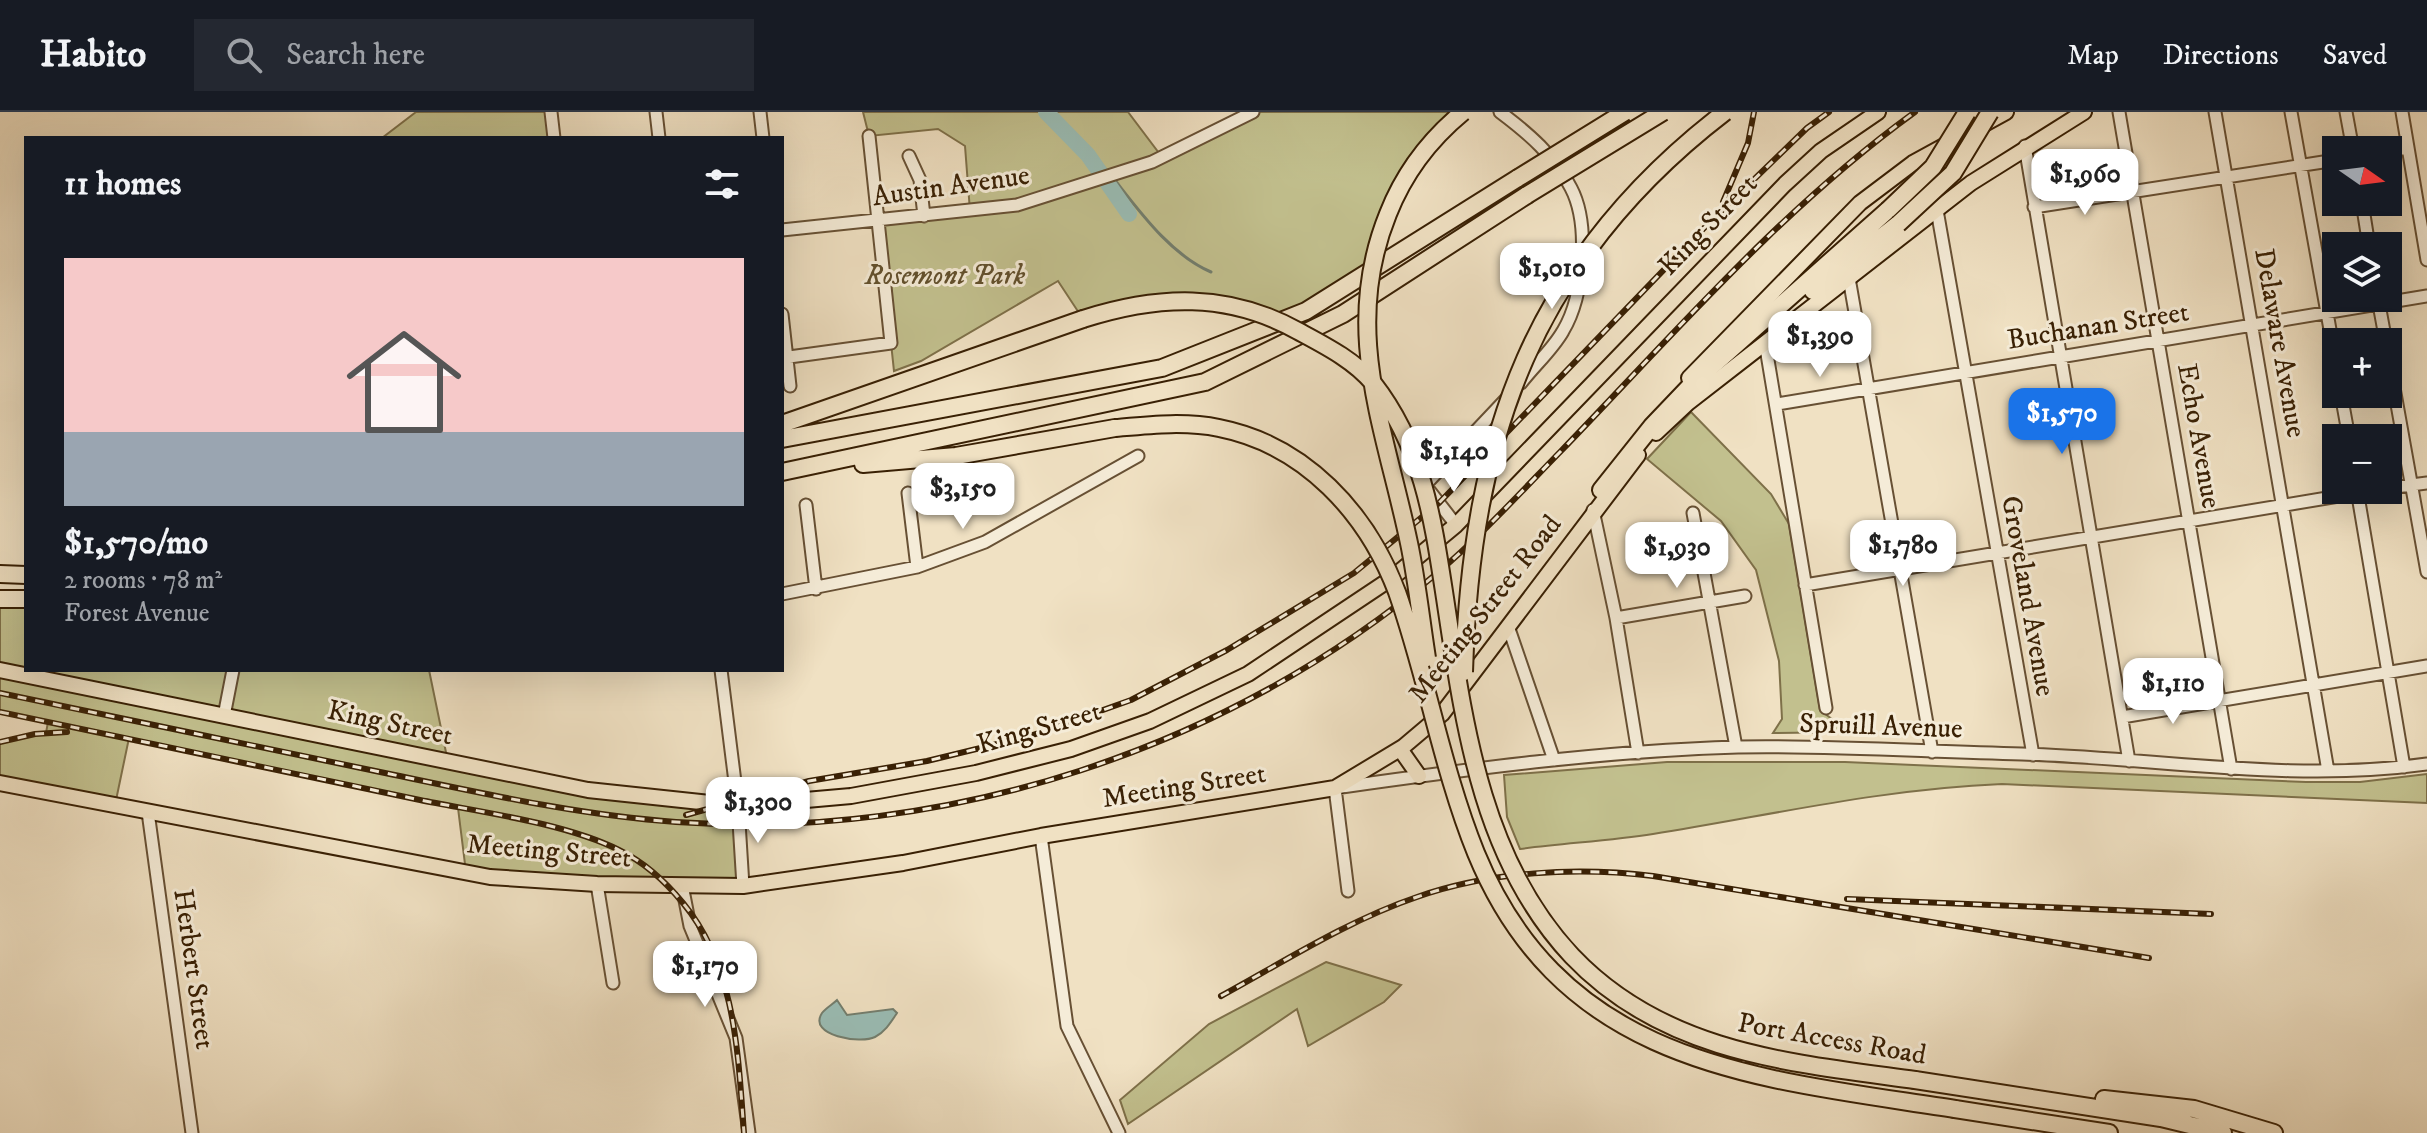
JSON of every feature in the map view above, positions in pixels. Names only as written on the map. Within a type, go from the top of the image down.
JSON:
[{"type":"highway","points":[[1435,711],[1410,544],[1377,416],[1365,319],[1373,259],[1396,194],[1431,141],[1463,112]]},
{"type":"highway","points":[[784,439],[1162,368],[1192,359],[1306,311],[1625,112]]},
{"type":"highway","points":[[784,472],[1205,382],[1343,314],[1527,195],[1663,112]]},
{"type":"highway","points":[[1465,721],[1465,648],[1471,557],[1490,453],[1510,392],[1545,317],[1606,227],[1672,157],[1725,112]]},
{"type":"highway","points":[[1601,490],[1652,426],[1693,383],[1933,167],[1967,112]]},
{"type":"highway","points":[[1640,453],[1677,408],[1713,374],[1769,325],[1898,224],[1953,173],[1990,112]]},
{"type":"highway","points":[[784,423],[1123,306],[1164,300],[1217,302],[1244,307],[1315,340],[1371,382],[1407,438],[1422,474],[1432,512],[1465,721]]},
{"type":"highway","points":[[784,472],[956,456],[1115,428],[1191,424],[1229,430],[1289,455],[1325,482],[1358,517],[1383,558],[1435,711]]},
{"type":"highway","points":[[0,574],[24,575]]},
{"type":"highway","points":[[0,599],[24,599]]},
{"type":"highway","name":"Port Access Road","points":[[1435,711],[1467,828],[1488,879],[1534,950],[1554,972],[1603,1012],[1675,1053],[1740,1073],[2109,1133]]},
{"type":"highway","name":"Port Access Road","points":[[1465,721],[1486,804],[1503,851],[1527,894],[1573,956],[1619,997],[1686,1035],[1738,1052],[2042,1098],[2161,1118],[2223,1133]]},
{"type":"highway","points":[[2042,1098],[2160,1104],[2221,1115],[2274,1133]]},
{"type":"highway","points":[[2036,1122],[2080,1133]]},
{"type":"main road","name":"King Street","points":[[0,670],[588,790],[738,806],[851,796],[976,773],[1071,749],[1150,721],[1248,674],[1323,627],[1392,578],[1456,525],[1785,184],[1821,151],[1878,112]]},
{"type":"main road","name":"Meeting Street Road","points":[[1593,510],[1601,490],[1641,432],[1676,391],[1860,203],[1913,163],[2006,112]]},
{"type":"main road","name":"Meeting Street Road","points":[[1335,788],[1400,749],[1442,714],[1593,510],[1680,409],[1937,210],[2025,146],[2084,112]]},
{"type":"main road","points":[[1400,749],[1419,776]]},
{"type":"main road","name":"Meeting Street","points":[[0,783],[490,877],[597,884],[743,886],[903,863],[1041,836],[1335,788]]},
{"type":"street","points":[[551,112],[554,136]]},
{"type":"street","points":[[656,112],[659,136]]},
{"type":"street","points":[[760,112],[763,136]]},
{"type":"street","name":"Austin Avenue","points":[[784,230],[1017,205],[1108,178],[1191,144],[1253,112]]},
{"type":"street","points":[[1456,525],[1425,485],[1516,389],[1564,330],[1580,283],[1582,238],[1572,189],[1535,138],[1500,112]]},
{"type":"street","name":"Echo Avenue","points":[[2119,112],[2231,769]]},
{"type":"street","name":"Delaware Avenue","points":[[2215,112],[2316,685],[2328,771]]},
{"type":"street","points":[[2291,112],[2330,328]]},
{"type":"street","points":[[2346,112],[2350,136]]},
{"type":"street","points":[[2402,112],[2427,260]]},
{"type":"street","points":[[790,386],[784,358],[891,343],[869,136]]},
{"type":"street","points":[[2025,146],[2094,537],[2129,761]]},
{"type":"street","points":[[2402,149],[2408,148]]},
{"type":"street","points":[[909,156],[920,180],[924,216]]},
{"type":"street","points":[[2034,207],[2322,162]]},
{"type":"street","name":"Groveland Avenue","points":[[1937,210],[2033,755]]},
{"type":"street","points":[[1849,278],[1932,752]]},
{"type":"street","name":"Buchanan Street","points":[[2402,299],[2427,296]]},
{"type":"street","name":"Buchanan Street","points":[[1777,404],[2336,312]]},
{"type":"street","points":[[1765,342],[1826,708]]},
{"type":"street","points":[[2397,408],[2427,572]]},
{"type":"street","points":[[784,594],[917,567],[985,542],[1138,456]]},
{"type":"street","points":[[2402,486],[2427,483]]},
{"type":"street","points":[[908,493],[917,567]]},
{"type":"street","points":[[1805,585],[1902,571],[2322,497]]},
{"type":"street","points":[[2359,504],[2404,767]]},
{"type":"street","points":[[806,505],[816,589]]},
{"type":"street","points":[[1593,510],[1616,618],[1638,753]]},
{"type":"street","points":[[1693,513],[1736,747]]},
{"type":"street","points":[[1616,618],[1745,596]]},
{"type":"street","points":[[1508,626],[1554,760]]},
{"type":"street","points":[[2122,717],[2427,666]]},
{"type":"street","points":[[224,716],[233,672]]},
{"type":"street","points":[[721,672],[738,806],[743,886]]},
{"type":"street","name":"Spruill Avenue","points":[[1335,788],[1554,760],[1736,747],[2033,755],[2231,769],[2328,771],[2427,764]]},
{"type":"street","points":[[1335,788],[1348,891]]},
{"type":"street","name":"Herbert Street","points":[[148,812],[192,1133]]},
{"type":"street","points":[[1041,836],[1067,1026],[1119,1133]]},
{"type":"street","points":[[597,884],[613,983]]},
{"type":"street","points":[[682,885],[694,937],[736,1038],[749,1133]]},
{"type":"green space","points":[[416,112],[551,112],[554,136],[385,136]]},
{"type":"green space","name":"Rosemont Park","points":[[863,112],[1128,112],[1162,157],[1253,112],[1460,112],[1417,159],[1369,271],[1281,322],[1217,302],[1083,319],[1058,281],[921,361],[894,371],[878,221],[970,211],[965,146],[938,129],[869,136]]},
{"type":"green space","points":[[1691,412],[1771,494],[1789,524],[1820,710],[1849,732],[1773,733],[1782,719],[1779,661],[1756,570],[1721,521],[1647,459]]},
{"type":"green space","points":[[0,599],[24,599],[24,672],[429,672],[448,762],[738,806],[743,886],[466,872],[458,808],[129,738],[115,805],[0,783],[0,742],[46,733],[48,722],[0,712]]},
{"type":"green space","points":[[1667,762],[1845,762],[2306,782],[2360,782],[2427,774],[2427,803],[2002,784],[1913,791],[1653,834],[1520,849],[1507,817],[1504,775]]},
{"type":"green space","points":[[1326,962],[1401,985],[1384,1002],[1308,1046],[1297,1009],[1128,1124],[1120,1100],[1209,1024]]},
{"type":"water","points":[[837,1000],[847,1015],[893,1009],[897,1013],[885,1030],[875,1037],[848,1039],[828,1033],[819,1021],[822,1013]]},
{"type":"waterway","points":[[1046,112],[1088,155],[1129,214]]},
{"type":"waterway","points":[[1052,112],[1109,173]]},
{"type":"waterway","points":[[1114,179],[1170,244],[1211,272]]},
{"type":"railway","points":[[1723,202],[1748,143],[1754,112]]},
{"type":"railway","points":[[686,815],[809,781],[927,761],[1030,736],[1131,700],[1227,650],[1354,573],[1439,503],[1707,225],[1807,128],[1829,112]]},
{"type":"railway","points":[[0,693],[530,802],[676,822],[778,824],[880,816],[981,798],[1080,771],[1176,734],[1268,689],[1355,636],[1436,574],[1500,514],[1774,231],[1866,149],[1915,112]]},
{"type":"railway","points":[[0,712],[522,819],[574,832],[637,860],[683,903],[701,928],[714,955],[731,1013],[744,1133]]},
{"type":"railway","points":[[0,742],[35,734],[67,732]]},
{"type":"railway","points":[[1221,996],[1342,929],[1392,906],[1474,881],[1534,873],[1594,872],[1653,876],[2149,958]]},
{"type":"railway","points":[[1847,899],[2211,914]]}]
